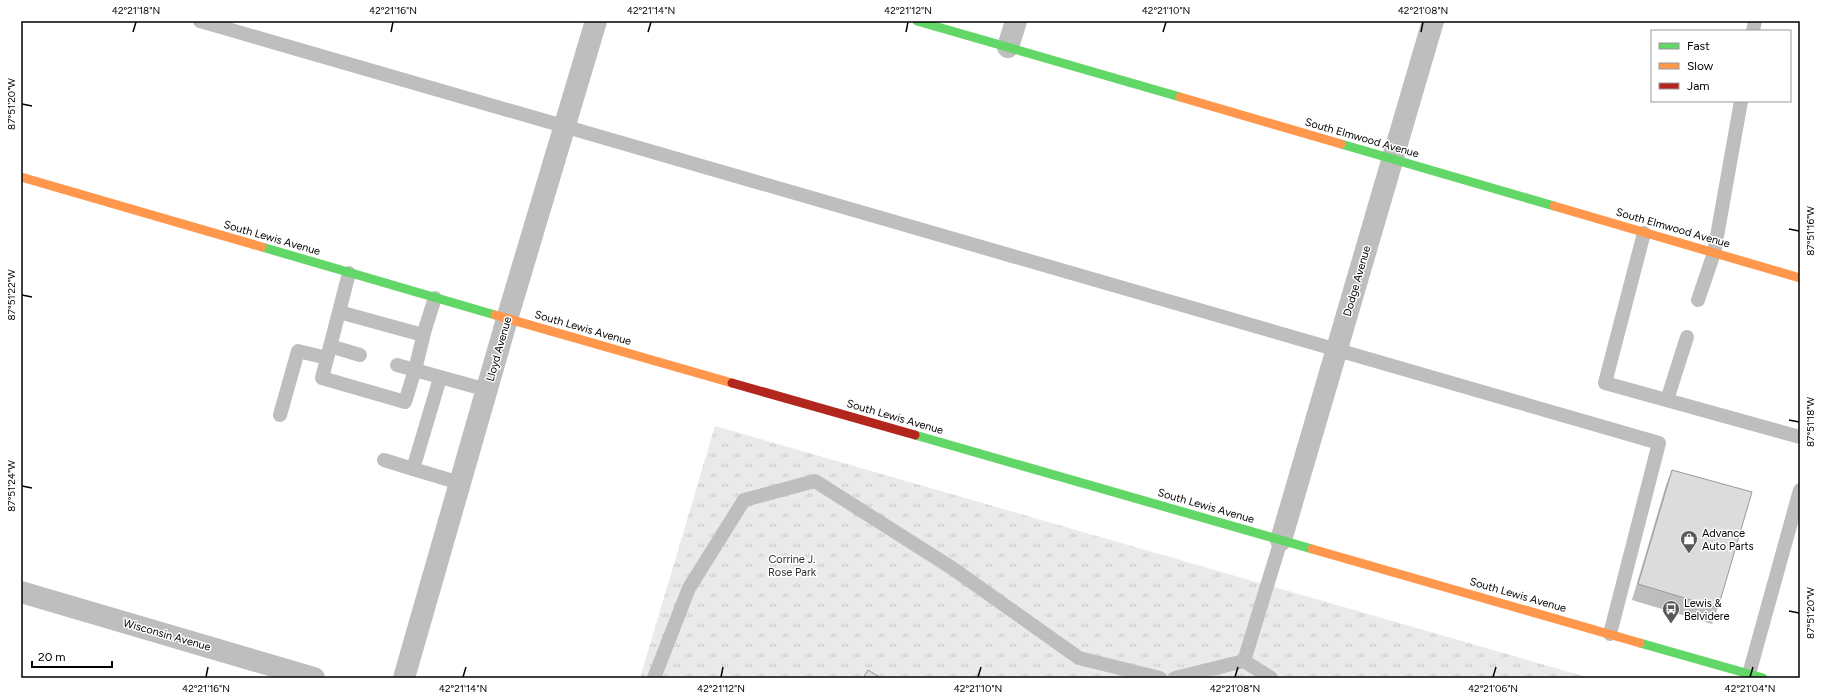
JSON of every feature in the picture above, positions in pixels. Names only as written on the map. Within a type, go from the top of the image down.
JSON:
[{"type":"main road","name":"South Elmwood Avenue","points":[[917,21],[1800,278]]},
{"type":"main road","name":"South Lewis Avenue","points":[[21,177],[507,319],[1763,678]]},
{"type":"street","name":"Lloyd Avenue","points":[[404,678],[507,319],[596,21]]},
{"type":"street","points":[[1008,47],[1016,21]]},
{"type":"street","name":"Dodge Avenue","points":[[1281,540],[1433,21]]},
{"type":"street","name":"Wisconsin Avenue","points":[[21,592],[314,678]]},
{"type":"lane","points":[[200,21],[1660,443],[1610,634]]},
{"type":"lane","points":[[1698,300],[1714,253],[1740,102]]},
{"type":"lane","points":[[1644,232],[1605,383],[1800,437]]},
{"type":"lane","points":[[349,273],[322,378],[405,402],[415,370],[423,335],[435,298]]},
{"type":"lane","points":[[339,312],[423,335]]},
{"type":"lane","points":[[1667,400],[1687,336]]},
{"type":"lane","points":[[280,415],[298,351],[360,355]]},
{"type":"lane","points":[[397,365],[487,390]]},
{"type":"lane","points":[[413,469],[440,378]]},
{"type":"lane","points":[[384,460],[460,483]]},
{"type":"lane","points":[[654,678],[689,588],[744,500],[815,481],[952,568],[1079,658],[1160,678]]},
{"type":"lane","points":[[1749,674],[1800,490]]},
{"type":"lane","points":[[1244,661],[1281,540]]},
{"type":"lane","points":[[1175,678],[1244,661],[1271,678]]},
{"type":"green space","name":"Corrine J. Rose Park","points":[[715,426],[1590,678],[640,678]]},
{"type":"building","name":"Advance Auto Parts","points":[[1672,470],[1752,492],[1718,608],[1638,584]]},
{"type":"building","points":[[868,670],[881,678],[863,678]]},
{"type":"traffic: fast","points":[[917,21],[1180,97]]},
{"type":"traffic: fast","points":[[1341,144],[1554,206]]},
{"type":"traffic: fast","points":[[262,247],[495,315]]},
{"type":"traffic: fast","points":[[915,435],[1312,549]]},
{"type":"traffic: fast","points":[[1640,643],[1763,678]]},
{"type":"traffic: slow","points":[[1180,97],[1341,144]]},
{"type":"traffic: slow","points":[[21,177],[262,247]]},
{"type":"traffic: slow","points":[[1554,206],[1800,278]]},
{"type":"traffic: slow","points":[[495,315],[732,383]]},
{"type":"traffic: slow","points":[[1312,549],[1640,643]]},
{"type":"traffic: jam","points":[[732,383],[915,435]]},
{"type":"place","name":"Advance Auto Parts","points":[[1689,554]]},
{"type":"place","name":"Lewis & Belvidere","points":[[1671,624]]}]
